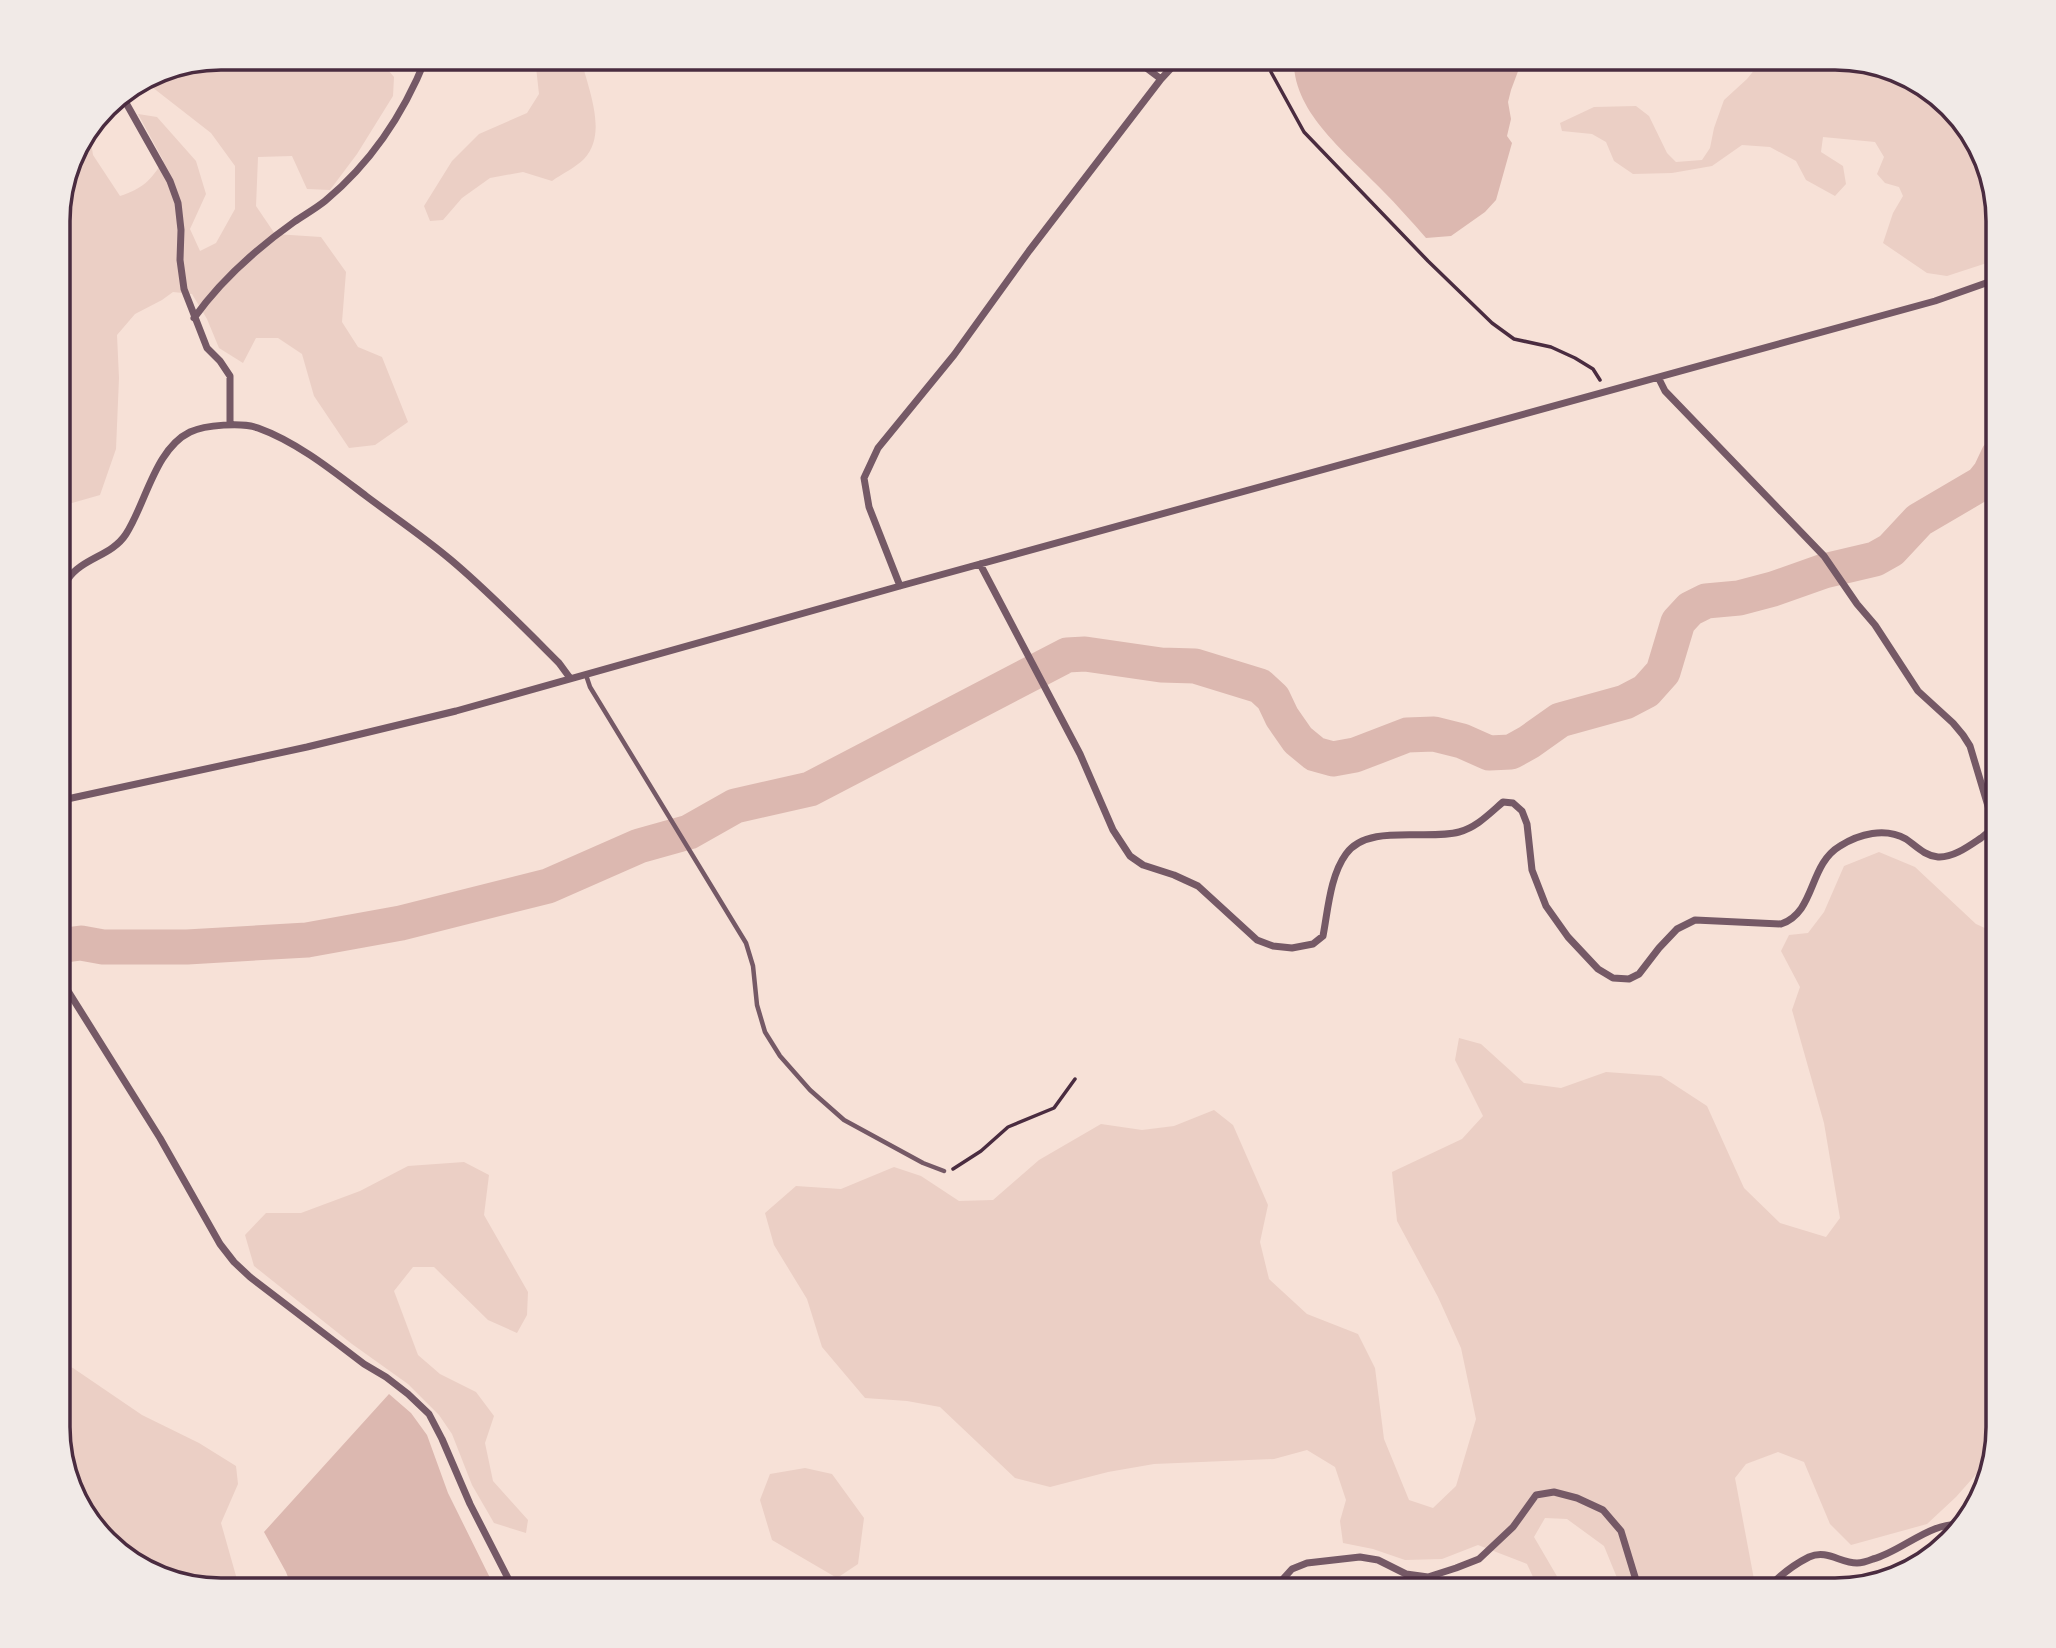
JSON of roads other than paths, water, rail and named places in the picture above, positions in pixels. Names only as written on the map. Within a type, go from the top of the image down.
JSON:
[{"type":"street","points":[[194,318],[246,259],[323,202],[369,158],[394,123],[413,91],[421,70]]},
{"type":"street","points":[[1149,70],[1161,79]]},
{"type":"street","points":[[900,586],[869,506],[864,478],[878,448],[954,355],[1029,251],[1169,70]]},
{"type":"street","points":[[126,103],[170,181],[178,202],[184,289],[207,348],[230,376],[229,424]]},
{"type":"street","points":[[70,798],[307,747],[456,711],[900,586],[1659,379],[1935,301],[1986,283]]},
{"type":"street","points":[[1659,379],[1665,391],[1831,564],[1913,684],[1953,723],[1970,746],[1986,799]]},
{"type":"street","points":[[70,577],[78,569],[116,546],[124,537],[164,455],[178,441],[191,432],[229,424],[256,427],[289,443],[337,474],[451,560],[559,663],[570,678]]},
{"type":"street","points":[[980,564],[1080,754],[1113,830],[1130,856],[1143,866],[1174,875],[1198,886],[1257,940],[1273,946],[1292,948],[1313,944],[1323,936],[1336,872],[1346,853],[1358,841],[1378,836],[1456,832],[1475,825],[1503,802],[1513,803],[1522,811],[1527,824],[1532,870],[1546,906],[1568,937],[1598,969],[1614,978],[1629,979],[1639,974],[1676,929],[1695,920],[1781,924],[1793,920],[1804,904],[1820,866],[1837,847],[1857,837],[1883,832],[1904,838],[1923,852],[1936,857],[1951,856],[1986,834]]},
{"type":"street","points":[[70,994],[160,1138],[220,1244],[234,1262],[364,1364],[408,1394],[429,1415],[508,1578]]},
{"type":"street","points":[[1284,1578],[1292,1569],[1307,1563],[1360,1557],[1378,1560],[1406,1574],[1428,1577],[1479,1559],[1513,1527],[1536,1496],[1554,1492],[1577,1498],[1603,1510],[1620,1531],[1635,1578]]},
{"type":"street","points":[[1779,1578],[1810,1557],[1822,1554],[1856,1563],[1876,1559],[1934,1530],[1950,1525]]},
{"type":"lane","points":[[585,674],[590,687],[746,943],[753,966],[757,1005],[765,1032],[780,1056],[810,1090],[844,1120],[923,1163],[944,1171]]},
{"type":"waterway","points":[[70,944],[187,947],[307,940],[401,923],[548,886],[639,846],[689,832],[735,806],[810,789],[1067,655],[1085,654],[1161,665],[1195,666],[1260,686],[1273,698],[1298,740],[1315,754],[1333,759],[1355,755],[1407,735],[1434,734],[1462,741],[1489,753],[1511,752],[1560,720],[1625,702],[1646,691],[1663,672],[1678,622],[1690,609],[1706,601],[1739,598],[1824,571],[1875,559],[1891,550],[1919,520],[1982,483],[1986,478]]}]
